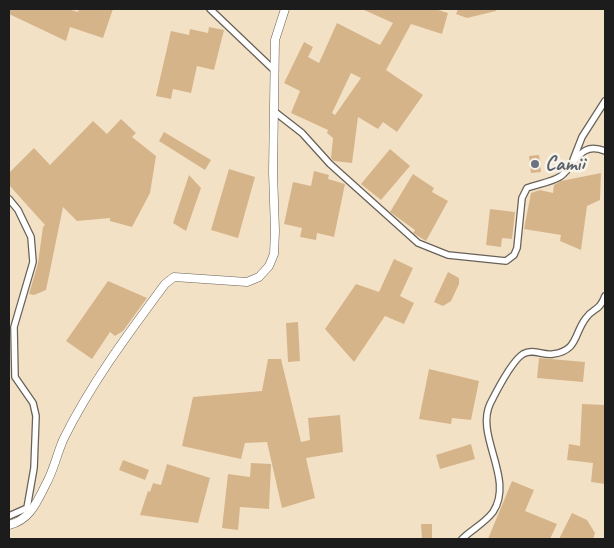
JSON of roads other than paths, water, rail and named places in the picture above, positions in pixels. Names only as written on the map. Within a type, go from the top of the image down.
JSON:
[{"type":"street","points":[[210,9],[274,71]]},
{"type":"street","points":[[9,525],[17,523],[31,512],[49,480],[63,440],[104,367],[165,284],[174,277],[247,282],[259,277],[269,266],[274,254],[275,231],[273,172],[275,40],[285,9]]},
{"type":"street","points":[[573,162],[582,137],[605,101]]},
{"type":"street","points":[[275,112],[302,133],[330,164],[418,243],[448,255],[506,261],[514,255],[517,248],[522,198],[527,188],[561,176],[583,152],[591,148],[605,151]]},
{"type":"street","points":[[9,199],[18,210],[31,237],[33,262],[14,327],[15,377],[33,403],[36,416],[34,468],[27,508],[9,516]]},
{"type":"street","points":[[462,539],[492,512],[498,501],[496,463],[487,428],[489,406],[517,360],[524,353],[534,351],[551,355],[564,352],[574,344],[586,318],[601,306],[605,296]]},
{"type":"place","name":"Camii","points":[[535,164]]}]
